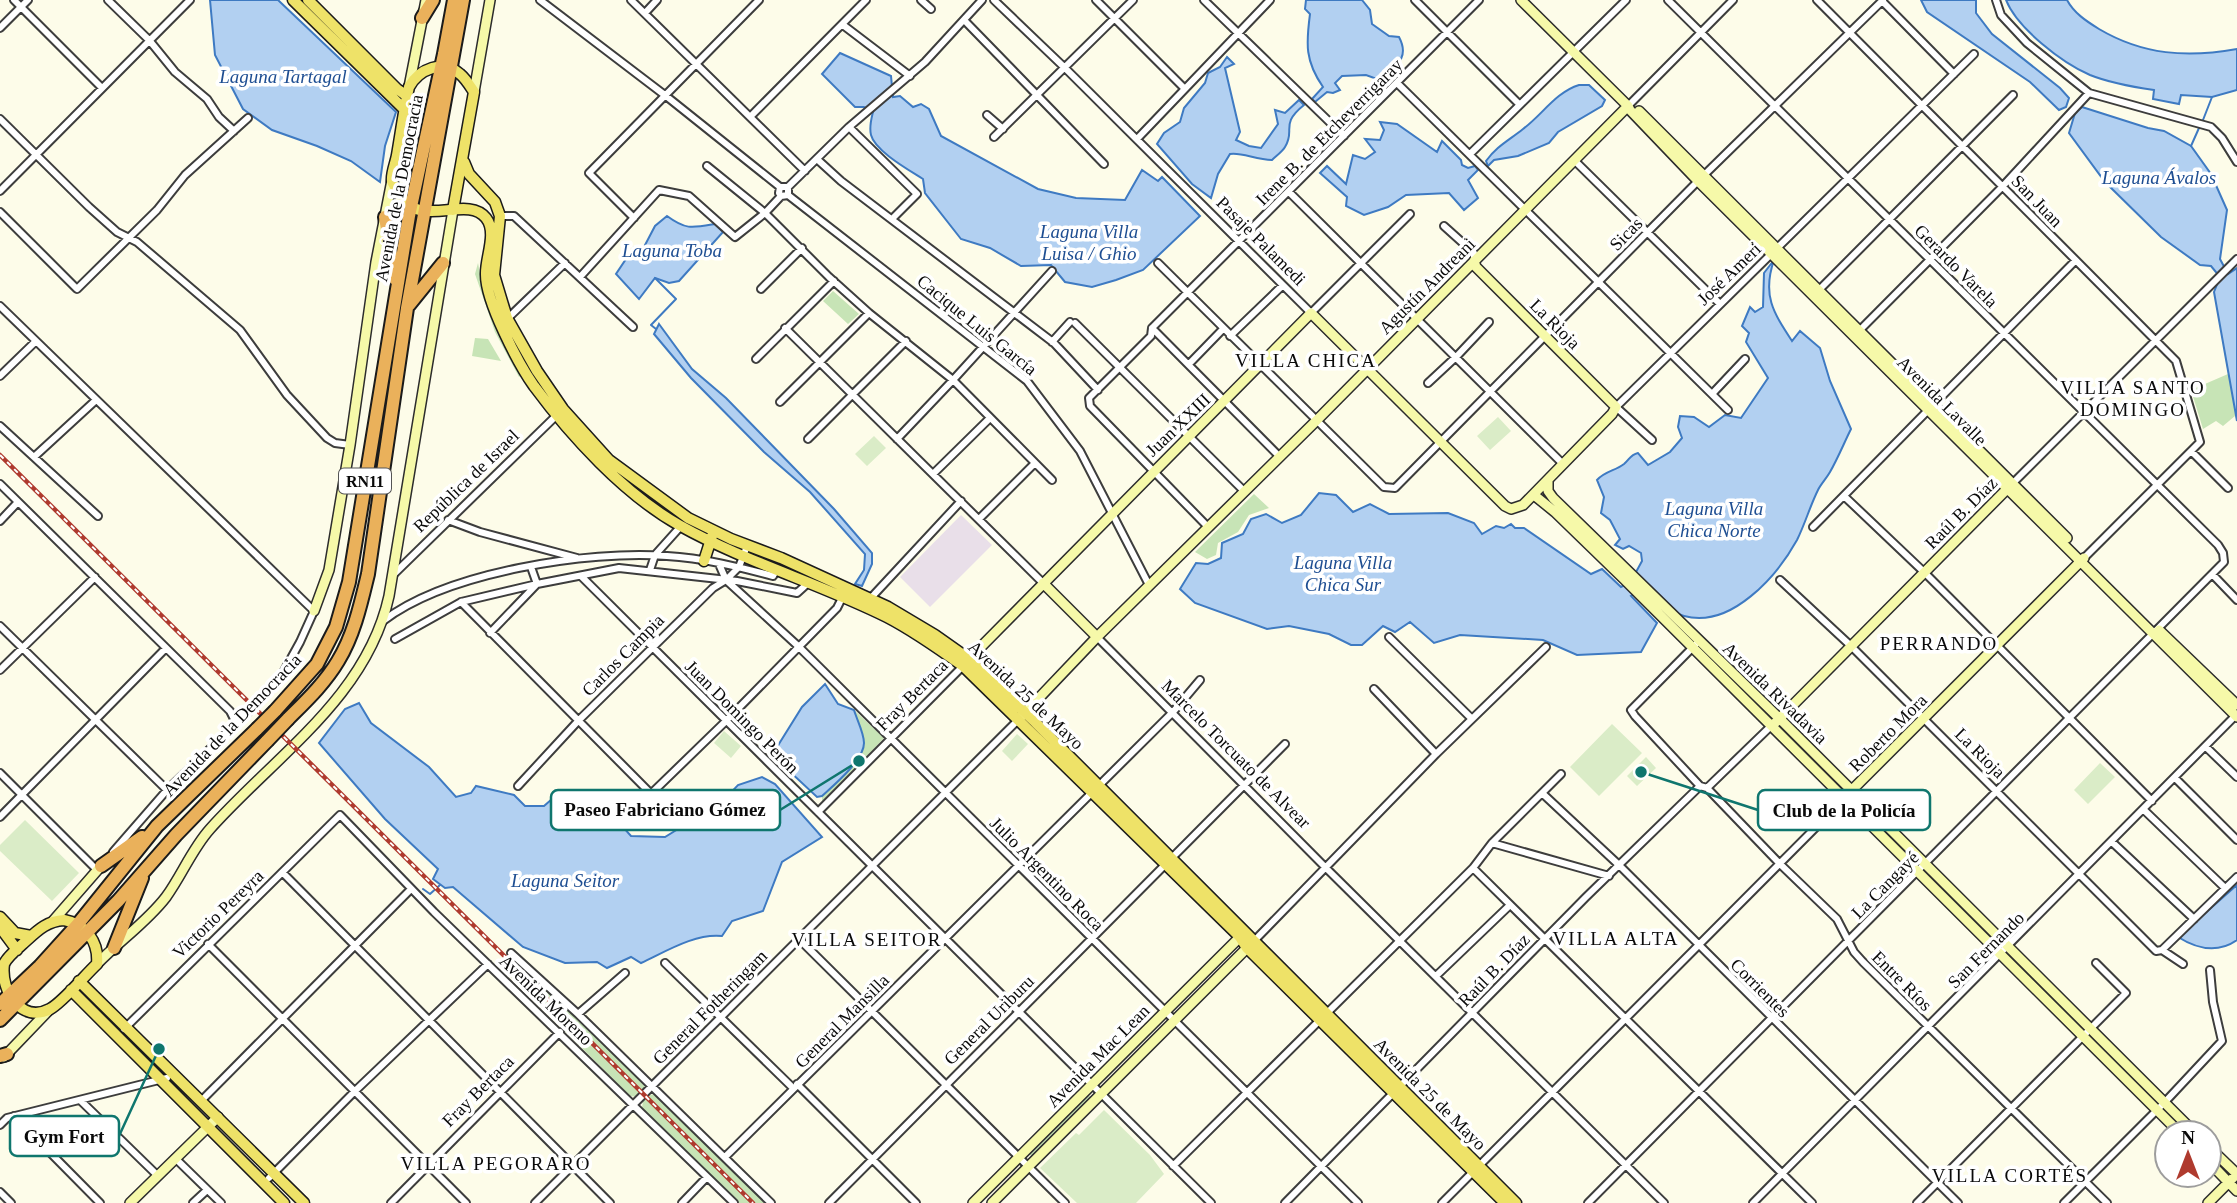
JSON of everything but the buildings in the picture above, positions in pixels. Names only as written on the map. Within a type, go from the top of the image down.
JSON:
[{"type":"highway","points":[[422,18],[433,0]]},
{"type":"highway","name":"Avenida de la Democracia","points":[[0,1020],[7,1002],[145,871],[329,675],[340,659],[357,616],[368,574],[407,308],[425,211],[454,0]]},
{"type":"highway","name":"Avenida de la Democracia","points":[[82,928],[157,826],[275,711],[317,664],[336,627],[349,582],[411,207],[463,0]]},
{"type":"highway","points":[[385,217],[396,292]]},
{"type":"highway","points":[[407,308],[443,263]]},
{"type":"highway","points":[[99,868],[157,826]]},
{"type":"highway","points":[[114,948],[145,871]]},
{"type":"main road","points":[[293,0],[405,110]]},
{"type":"main road","points":[[308,0],[397,89],[408,91]]},
{"type":"main road","points":[[411,207],[399,196],[392,180],[408,91],[418,74],[446,67],[461,75],[474,92]]},
{"type":"main road","name":"RN11","points":[[453,211],[474,92]]},
{"type":"main road","points":[[463,158],[465,168],[495,202],[500,216]]},
{"type":"main road","name":"Avenida 25 de Mayo","points":[[411,207],[425,211],[469,209],[486,218],[491,236],[485,277],[504,321],[560,412],[591,454],[644,501],[681,526],[745,550],[808,583],[867,603],[966,662],[1397,1090],[1516,1203]]},
{"type":"main road","name":"Avenida 25 de Mayo","points":[[500,216],[495,275],[504,321]]},
{"type":"main road","name":"Avenida 25 de Mayo","points":[[560,412],[615,466],[712,536]]},
{"type":"main road","points":[[704,561],[712,536]]},
{"type":"main road","name":"Avenida 25 de Mayo","points":[[745,550],[781,558],[844,594]]},
{"type":"main road","points":[[0,918],[15,933],[31,936]]},
{"type":"main road","points":[[31,936],[2,965],[1,978],[7,1002],[33,1012],[51,1009],[75,993],[79,981],[97,964],[96,947],[82,928],[64,920],[52,921]]},
{"type":"main road","name":"Avenida de la Democracia","points":[[31,936],[52,921]]},
{"type":"main road","points":[[0,926],[17,950]]},
{"type":"main road","points":[[79,981],[164,1079],[304,1203]]},
{"type":"main road","points":[[89,991],[103,1013]]},
{"type":"main road","points":[[75,993],[122,1031]]},
{"type":"main road","points":[[75,993],[103,1013],[201,1101],[213,1122],[284,1203]]},
{"type":"main road","name":"Avenida 25 de Mayo","points":[[1477,1168],[1505,1203]]},
{"type":"main road","points":[[271,1175],[294,1203]]},
{"type":"street","points":[[14,0],[102,88]]},
{"type":"street","points":[[0,28],[28,0]]},
{"type":"street","points":[[108,0],[149,40],[175,72],[207,99],[219,117],[234,131]]},
{"type":"street","points":[[0,191],[190,0]]},
{"type":"street","name":"Avenida de la Democracia","points":[[408,91],[426,0]]},
{"type":"street","name":"RN11","points":[[474,92],[489,0]]},
{"type":"street","points":[[540,0],[784,187]]},
{"type":"street","points":[[631,0],[805,171]]},
{"type":"street","points":[[645,13],[657,0]]},
{"type":"street","points":[[634,218],[589,173],[759,0]]},
{"type":"street","points":[[750,117],[866,0]]},
{"type":"street","points":[[921,0],[931,9]]},
{"type":"street","points":[[580,278],[659,190],[689,196],[735,237],[785,196],[779,193],[784,187],[818,160],[849,127],[910,76],[982,0]]},
{"type":"street","name":"Pasaje Palamedi","points":[[994,0],[1505,506]]},
{"type":"street","points":[[1096,0],[1184,88]]},
{"type":"street","points":[[994,137],[1133,0]]},
{"type":"street","points":[[1205,0],[1344,136]]},
{"type":"street","points":[[1137,139],[1270,0]]},
{"type":"street","points":[[1415,0],[1519,104]]},
{"type":"street","name":"Irene B. de Etcheverrigaray","points":[[1154,471],[1090,406],[1089,398],[1151,336],[1152,328],[1479,0]]},
{"type":"street","name":"Avenida Lavalle","points":[[1521,0],[1573,53],[1629,106],[1633,106],[1701,178],[2237,713]]},
{"type":"street","points":[[1470,153],[1626,0]]},
{"type":"street","name":"Gerardo Varela","points":[[1668,0],[2085,411],[2223,553]]},
{"type":"street","name":"Agustín Andreani","points":[[1022,716],[1097,637],[1317,420],[1733,0]]},
{"type":"street","name":"San Juan","points":[[1817,0],[2176,361],[2200,442]]},
{"type":"street","points":[[1996,0],[2001,15],[2027,43],[2089,93],[2211,127],[2222,138],[2237,162]]},
{"type":"street","points":[[1883,1],[1954,74]]},
{"type":"street","name":"Sicas","points":[[1317,420],[1384,487],[1395,488],[1646,232],[1883,1]]},
{"type":"street","points":[[964,20],[1104,164]]},
{"type":"street","points":[[843,25],[910,76]]},
{"type":"street","name":"José Ameri","points":[[1505,506],[1517,508],[1534,495],[1616,407],[1975,54]]},
{"type":"street","points":[[1397,83],[1728,410]]},
{"type":"street","points":[[1857,333],[2003,186],[2089,93]]},
{"type":"street","points":[[1816,293],[2013,95]]},
{"type":"street","points":[[987,115],[1003,128]]},
{"type":"street","points":[[0,212],[77,289],[157,210],[185,175],[248,118]]},
{"type":"street","points":[[0,119],[89,207],[127,238],[137,242],[240,330],[287,395],[327,438],[335,443],[350,445]]},
{"type":"street","points":[[849,127],[917,194],[892,219]]},
{"type":"street","points":[[818,160],[841,181],[1052,342],[1098,390]]},
{"type":"street","points":[[1574,160],[1720,304]]},
{"type":"street","points":[[707,166],[765,213],[869,313],[953,380],[1052,480]]},
{"type":"street","name":"Avenida de la Democracia","points":[[52,921],[167,790],[279,680],[300,642],[329,570],[376,262],[392,180]]},
{"type":"street","points":[[1289,192],[1562,463]]},
{"type":"street","name":"Cacique Luis García","points":[[785,196],[985,345],[1027,381],[1052,410],[1080,451],[1149,585]]},
{"type":"street","name":"RN11","points":[[114,948],[165,898],[208,831],[329,710],[352,682],[368,655],[383,621],[392,575],[453,211]]},
{"type":"street","name":"Juan XXIII","points":[[966,662],[1410,214]]},
{"type":"street","points":[[500,216],[514,216],[633,327]]},
{"type":"street","name":"La Rioja","points":[[1444,226],[1474,253],[1476,267],[1652,440]]},
{"type":"street","points":[[761,289],[802,248]]},
{"type":"street","name":"Raúl B. Díaz","points":[[1285,1203],[1609,876],[1771,726],[2237,259]]},
{"type":"street","points":[[1812,527],[2075,261]]},
{"type":"street","points":[[504,321],[565,263]]},
{"type":"street","points":[[1158,263],[1317,420]]},
{"type":"street","points":[[897,439],[1052,271]]},
{"type":"street","points":[[756,359],[834,281]]},
{"type":"street","points":[[1230,336],[1283,285]]},
{"type":"street","points":[[0,306],[314,611]]},
{"type":"street","points":[[780,402],[869,313]]},
{"type":"street","points":[[1427,383],[1489,322]]},
{"type":"street","points":[[1052,342],[1073,323],[1244,491]]},
{"type":"street","name":"Marcelo Torcuato de Alvear","points":[[785,328],[1664,1203]]},
{"type":"street","points":[[1152,328],[1279,456]]},
{"type":"street","points":[[1189,364],[1223,329]]},
{"type":"street","points":[[808,439],[906,341]]},
{"type":"street","points":[[0,376],[35,342]]},
{"type":"street","points":[[1712,394],[1745,359]]},
{"type":"street","points":[[34,457],[96,400]]},
{"type":"street","name":"República de Israel","points":[[392,575],[560,412]]},
{"type":"street","points":[[933,474],[990,418]]},
{"type":"street","points":[[0,426],[98,516]]},
{"type":"street","name":"Roberto Mora","points":[[1442,1203],[2200,442]]},
{"type":"street","points":[[2191,451],[2228,488]]},
{"type":"street","points":[[979,519],[1035,463]]},
{"type":"street","points":[[1154,471],[1208,527]]},
{"type":"street","name":"Avenida Rivadavia","points":[[1548,481],[1548,491],[1553,498],[1642,593],[1779,718],[2008,947],[2087,1034]]},
{"type":"street","points":[[0,484],[230,710],[236,723]]},
{"type":"street","name":"Avenida Rivadavia","points":[[1534,495],[1628,577]]},
{"type":"street","points":[[1844,496],[1924,572],[2152,801]]},
{"type":"street","points":[[867,603],[961,501]]},
{"type":"street","points":[[0,521],[19,502]]},
{"type":"street","points":[[448,520],[480,532],[582,559]]},
{"type":"street","points":[[650,570],[655,555],[681,526]]},
{"type":"street","name":"Carlos Campia","points":[[518,786],[579,720],[713,588],[739,567],[745,550]]},
{"type":"street","name":"La Cangayé","points":[[1588,1203],[2213,575],[2224,562],[2223,553]]},
{"type":"street","name":"Avenida 25 de Mayo","points":[[383,621],[414,602],[495,574],[582,559],[655,555],[739,567],[773,576],[777,569]]},
{"type":"street","points":[[618,556],[619,568]]},
{"type":"street","name":"Julio Argentino Roca","points":[[719,564],[726,580],[799,646],[1358,1203]]},
{"type":"street","points":[[531,566],[537,584]]},
{"type":"street","points":[[395,639],[461,602],[619,568],[726,580],[797,593],[808,583]]},
{"type":"street","points":[[2213,575],[2237,600]]},
{"type":"street","name":"Juan Domingo Perón","points":[[581,576],[1211,1203]]},
{"type":"street","points":[[0,670],[94,577]]},
{"type":"street","name":"La Rioja","points":[[1780,580],[1851,646],[2079,875],[2159,951],[2183,964]]},
{"type":"street","points":[[490,632],[537,584]]},
{"type":"street","points":[[623,821],[837,608],[844,594]]},
{"type":"street","points":[[461,602],[674,817]]},
{"type":"street","points":[[0,626],[167,790]]},
{"type":"street","points":[[1389,637],[1472,719]]},
{"type":"street","name":"Avenida Rivadavia","points":[[1695,644],[1843,799],[2000,954],[2087,1034],[2169,1119]]},
{"type":"street","name":"Entre Ríos","points":[[1695,644],[1631,710],[1837,919],[1863,962],[2107,1203]]},
{"type":"street","points":[[1251,945],[1436,754],[1546,647]]},
{"type":"street","points":[[0,817],[166,648]]},
{"type":"street","name":"Fray Bertaca","points":[[818,812],[966,662]]},
{"type":"street","points":[[1095,789],[1200,680]]},
{"type":"street","points":[[1374,689],[1436,754]]},
{"type":"street","name":"San Fernando","points":[[1753,1203],[2237,713]]},
{"type":"street","name":"General Fotheringam","points":[[535,1203],[1022,716]]},
{"type":"street","points":[[1167,862],[1285,744]]},
{"type":"street","points":[[2206,747],[2237,777]]},
{"type":"street","points":[[0,773],[99,868]]},
{"type":"street","points":[[1173,1166],[1474,868],[1492,843],[1561,774]]},
{"type":"street","points":[[2175,778],[2237,839]]},
{"type":"street","name":"General Mansilla","points":[[725,1157],[1095,789]]},
{"type":"street","name":"Corrientes","points":[[1542,793],[1620,866],[1958,1203]]},
{"type":"street","points":[[2144,810],[2225,888]]},
{"type":"street","name":"Victorio Pereyra","points":[[122,1031],[340,815]]},
{"type":"street","name":"Avenida Moreno","points":[[340,815],[411,889],[734,1203]]},
{"type":"street","points":[[2112,842],[2194,919]]},
{"type":"street","points":[[1492,843],[1609,876]]},
{"type":"street","name":"General Uriburu","points":[[829,1203],[1167,862]]},
{"type":"street","points":[[1474,868],[1812,1203]]},
{"type":"street","points":[[283,873],[610,1203]]},
{"type":"street","points":[[2159,951],[2237,877]]},
{"type":"street","points":[[201,1101],[411,889]]},
{"type":"street","points":[[1436,976],[1510,905]]},
{"type":"street","name":"Avenida Mac Lean","points":[[973,1203],[1242,934]]},
{"type":"street","points":[[800,940],[1065,1203]]},
{"type":"street","points":[[208,944],[466,1203]]},
{"type":"street","name":"Avenida Mac Lean","points":[[992,1203],[1251,945]]},
{"type":"street","points":[[97,964],[114,948]]},
{"type":"street","name":"Avenida Moreno","points":[[511,953],[578,1014],[771,1203]]},
{"type":"street","points":[[1224,953],[1233,962]]},
{"type":"street","points":[[665,963],[916,1203]]},
{"type":"street","points":[[1917,1203],[2126,993],[2096,963]]},
{"type":"street","points":[[271,1175],[488,964]]},
{"type":"street","points":[[1210,967],[1219,976]]},
{"type":"street","points":[[2064,1203],[2222,1041],[2213,1002],[2210,970]]},
{"type":"street","points":[[578,1014],[625,972]]},
{"type":"street","points":[[2,1057],[51,1009]]},
{"type":"street","name":"Fray Bertaca","points":[[391,1203],[560,1032]]},
{"type":"street","points":[[0,1125],[7,1118],[14,1116],[164,1079]]},
{"type":"street","points":[[80,1100],[157,1175]]},
{"type":"street","name":"Avenida Rivadavia","points":[[2160,1107],[2176,1119]]},
{"type":"street","points":[[14,1116],[100,1203]]},
{"type":"street","points":[[130,1203],[213,1122]]},
{"type":"street","points":[[175,1158],[221,1203]]},
{"type":"street","points":[[2208,1203],[2237,1174],[2223,1160]]},
{"type":"street","points":[[2223,1176],[2237,1191]]},
{"type":"street","points":[[682,1203],[708,1177]]},
{"type":"street","points":[[193,1203],[207,1190]]},
{"type":"street","points":[[0,1192],[11,1203]]},
{"type":"shaded area","points":[[961,515],[992,545],[930,607],[900,577]]},
{"type":"green space","points":[[478,263],[485,299],[524,374],[519,377],[495,332],[475,274]]},
{"type":"green space","points":[[2237,268],[2237,421],[2235,416],[2223,426],[2216,421],[2203,429],[2191,390],[2228,374],[2214,292]]},
{"type":"green space","points":[[833,291],[859,314],[848,324],[823,301]]},
{"type":"green space","points":[[475,338],[488,339],[501,361],[472,356]]},
{"type":"green space","points":[[1498,417],[1511,431],[1490,450],[1477,436]]},
{"type":"green space","points":[[874,436],[886,448],[867,466],[855,454]]},
{"type":"green space","points":[[1254,494],[1269,508],[1249,515],[1238,532],[1218,543],[1216,555],[1207,559],[1195,552]]},
{"type":"green space","points":[[854,710],[884,738],[822,804],[822,796],[848,772],[863,750],[863,735]]},
{"type":"green space","points":[[1612,724],[1642,753],[1599,796],[1570,767]]},
{"type":"green space","points":[[724,731],[741,746],[731,758],[714,743]]},
{"type":"green space","points":[[1017,734],[1028,744],[1012,761],[1002,751]]},
{"type":"green space","points":[[1646,757],[1656,768],[1637,786],[1627,776]]},
{"type":"green space","points":[[2100,763],[2115,777],[2088,804],[2074,790]]},
{"type":"green space","points":[[25,820],[79,873],[52,901],[0,851],[0,845]]},
{"type":"green space","points":[[521,965],[643,1081],[646,1087],[638,1097],[630,1096],[510,976]]},
{"type":"green space","points":[[1087,1093],[1092,1099],[1034,1158],[1028,1153]]},
{"type":"green space","points":[[655,1094],[765,1203],[739,1203],[642,1108],[643,1101],[649,1095]]},
{"type":"green space","points":[[1104,1110],[1150,1155],[1164,1174],[1136,1203],[1077,1203],[1040,1168]]},
{"type":"water","name":"Laguna Tartagal","points":[[210,0],[278,0],[396,112],[385,146],[380,182],[351,161],[272,130],[243,109],[215,55]]},
{"type":"water","points":[[1306,0],[1362,0],[1370,10],[1372,24],[1389,36],[1399,37],[1403,54],[1395,66],[1384,72],[1388,83],[1366,75],[1342,76],[1335,83],[1340,90],[1327,92],[1315,102],[1312,99],[1323,87],[1313,69],[1308,52],[1310,14],[1305,9]]},
{"type":"water","points":[[1921,0],[1976,0],[1976,13],[1992,34],[2060,88],[2069,98],[2066,107],[2059,110],[2030,82],[1927,12]]},
{"type":"water","points":[[2006,0],[2067,0],[2077,13],[2099,29],[2149,49],[2201,53],[2237,49],[2237,90],[2212,97],[2181,95],[2179,104],[2153,99],[2154,90],[2090,75],[2042,44],[2020,22]]},
{"type":"water","name":"Laguna Villa Luisa / Ghio","points":[[840,53],[891,76],[893,97],[900,96],[913,107],[921,104],[929,109],[941,136],[1038,189],[1076,198],[1125,200],[1142,170],[1158,181],[1162,177],[1200,216],[1143,270],[1092,287],[1065,282],[1051,265],[1021,266],[990,248],[961,239],[925,193],[923,179],[893,160],[874,141],[870,129],[873,112],[864,107],[855,107],[822,74]]},
{"type":"water","points":[[1227,57],[1234,64],[1225,68],[1240,132],[1236,140],[1261,148],[1278,124],[1275,110],[1285,113],[1299,100],[1304,105],[1292,118],[1285,147],[1272,160],[1230,154],[1218,174],[1211,198],[1192,184],[1157,144],[1164,133],[1180,122],[1184,108],[1205,83],[1208,73],[1220,67]]},
{"type":"water","points":[[1579,85],[1589,85],[1605,100],[1602,106],[1558,132],[1549,143],[1518,156],[1494,160],[1488,166],[1486,161],[1499,147],[1556,98]]},
{"type":"water","name":"Laguna Ávalos","points":[[2082,107],[2164,131],[2191,146],[2211,174],[2227,210],[2220,259],[2228,274],[2237,268],[2237,421],[2214,292],[2220,277],[2211,266],[2200,265],[2161,237],[2105,182],[2069,133],[2075,113]]},
{"type":"water","points":[[1380,122],[1397,124],[1437,152],[1442,141],[1461,160],[1462,165],[1468,168],[1475,166],[1478,170],[1468,180],[1478,198],[1464,210],[1449,193],[1406,195],[1388,207],[1364,215],[1346,206],[1347,197],[1320,173],[1327,166],[1346,184],[1353,155],[1365,159],[1375,152],[1365,139],[1380,140],[1384,130]]},
{"type":"water","name":"Laguna Toba","points":[[667,216],[690,227],[715,224],[723,232],[679,281],[669,283],[655,278],[639,299],[616,274],[634,247],[644,247],[655,226]]},
{"type":"water","points":[[1774,260],[1769,293],[1779,321],[1792,341],[1800,331],[1820,348],[1830,381],[1851,429],[1788,554],[1765,583],[1735,607],[1719,615],[1702,618],[1684,616],[1668,608],[1646,586],[1631,596],[1657,623],[1641,652],[1577,655],[1543,640],[1460,635],[1434,643],[1410,622],[1395,632],[1383,626],[1362,645],[1351,645],[1329,634],[1289,626],[1267,629],[1195,603],[1180,589],[1196,563],[1208,564],[1221,558],[1222,543],[1243,534],[1251,519],[1266,514],[1282,523],[1301,515],[1319,493],[1336,495],[1353,512],[1370,504],[1389,514],[1448,513],[1474,523],[1482,534],[1496,526],[1504,528],[1511,524],[1515,528],[1524,528],[1591,574],[1602,569],[1621,587],[1638,578],[1636,572],[1642,561],[1641,553],[1629,546],[1623,549],[1615,545],[1620,539],[1610,520],[1601,513],[1604,497],[1597,480],[1635,454],[1638,453],[1648,465],[1670,452],[1682,438],[1678,427],[1680,416],[1694,417],[1709,427],[1725,415],[1741,418],[1768,378],[1746,342],[1749,333],[1742,326],[1750,307],[1755,312],[1763,307],[1764,273]]},
{"type":"water","points":[[659,324],[692,369],[726,398],[834,509],[872,553],[872,564],[862,586],[855,584],[864,570],[865,554],[810,492],[764,452],[691,378],[654,334]]},
{"type":"water","points":[[825,684],[838,704],[854,710],[864,743],[863,750],[848,772],[822,796],[817,797],[772,755],[802,707]]},
{"type":"water","name":"Laguna Seitor","points":[[359,703],[371,723],[429,767],[456,797],[471,793],[476,786],[514,795],[525,806],[544,806],[552,799],[571,799],[587,793],[600,809],[614,817],[631,836],[665,837],[678,829],[678,822],[688,820],[693,825],[700,825],[738,785],[762,777],[775,784],[822,837],[782,862],[763,911],[732,921],[722,936],[691,940],[641,963],[631,957],[607,968],[597,962],[565,963],[523,947],[453,887],[445,888],[433,879],[438,869],[385,819],[319,743],[345,709]]},
{"type":"water","points":[[2237,885],[2237,940],[2222,947],[2207,948],[2178,937]]},
{"type":"waterway","points":[[2203,120],[2212,97]]},
{"type":"waterway","points":[[2191,146],[2199,128]]},
{"type":"waterway","points":[[655,278],[676,299],[651,325],[656,329]]},
{"type":"waterway","points":[[423,889],[430,894],[440,885]]},
{"type":"railway","points":[[0,455],[753,1203]]},
{"type":"place","name":"Paseo Fabriciano Gómez","points":[[859,761]]},
{"type":"place","name":"Club de la Policía","points":[[1641,772]]},
{"type":"place","name":"Gym Fort","points":[[159,1049]]},
{"type":"district","name":"VILLA CHICA","points":[[1306,360]]},
{"type":"district","name":"VILLA SANTO DOMINGO","points":[[2133,398]]},
{"type":"district","name":"PERRANDO","points":[[1939,643]]},
{"type":"district","name":"VILLA ALTA","points":[[1616,938]]},
{"type":"district","name":"VILLA SEITOR","points":[[867,939]]},
{"type":"district","name":"VILLA PEGORARO","points":[[496,1163]]},
{"type":"district","name":"VILLA CORTÉS","points":[[2010,1175]]},
{"type":"water label","name":"Laguna Villa Chica Norte","points":[[1714,519]]},
{"type":"water label","name":"Laguna Villa Chica Sur","points":[[1343,573]]}]
